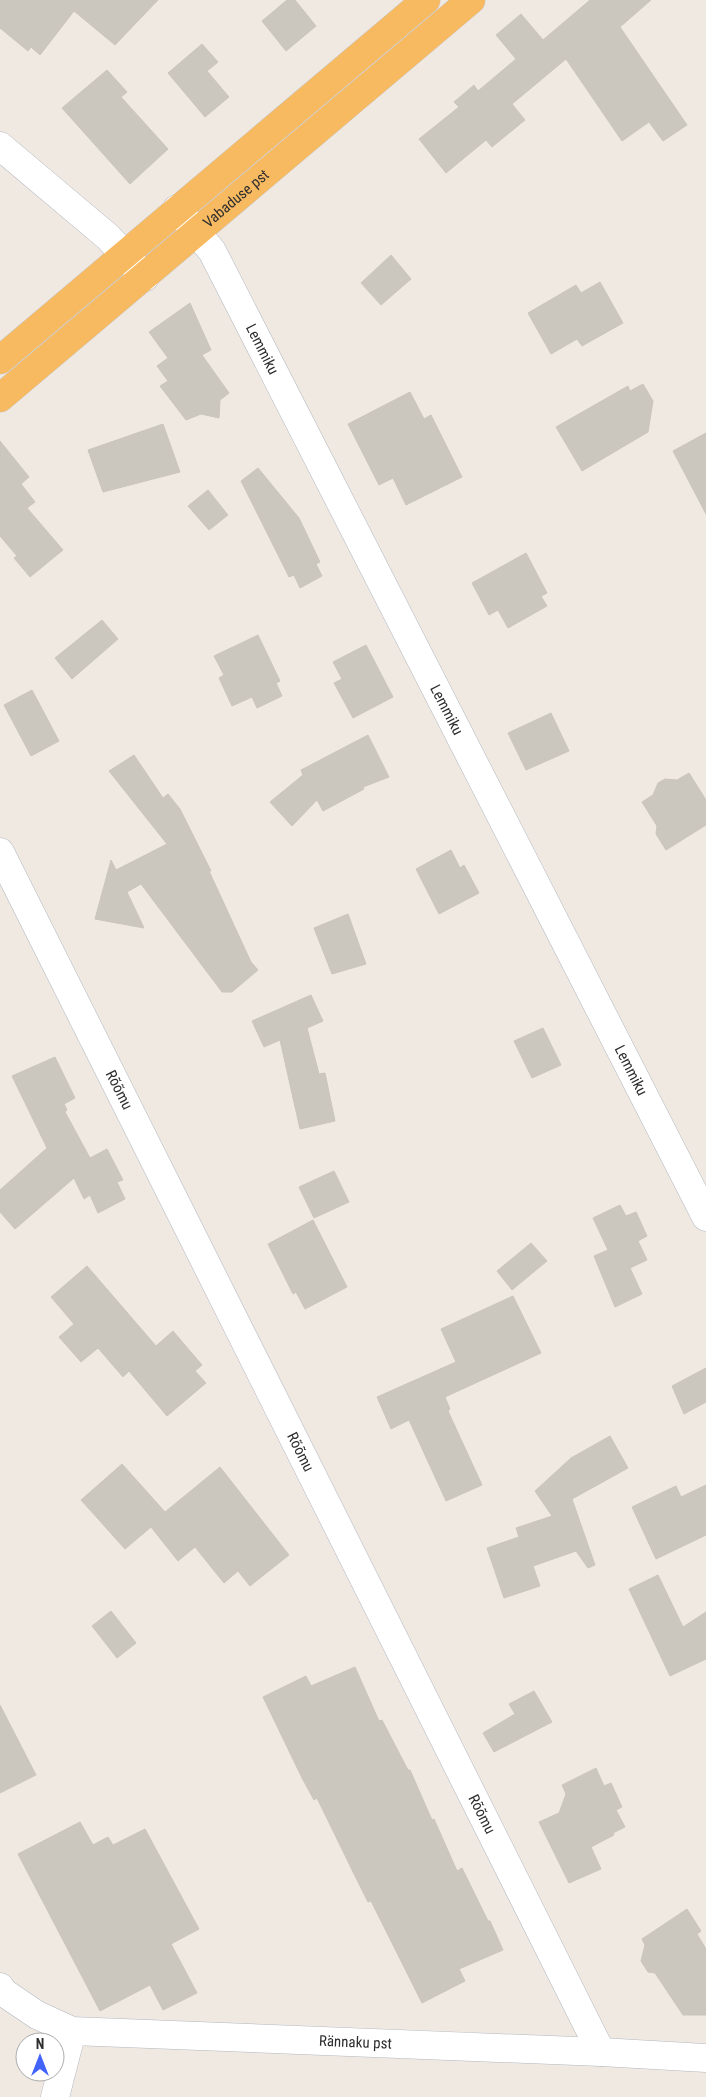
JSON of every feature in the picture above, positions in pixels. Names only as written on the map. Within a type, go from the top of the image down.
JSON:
[{"type":"highway","name":"Vabaduse pst","points":[[0,360],[426,0]]},
{"type":"highway","name":"Vabaduse pst","points":[[0,398],[471,0]]},
{"type":"street","points":[[0,146],[108,237],[145,277]]},
{"type":"street","name":"Lemmiku","points":[[177,209],[212,251],[706,1217]]},
{"type":"street","name":"Rõõmu","points":[[0,852],[601,2052]]},
{"type":"street","points":[[0,1987],[3,1992],[37,2015],[72,2031],[55,2097]]},
{"type":"street","name":"Rännaku pst","points":[[72,2031],[601,2052],[706,2058]]},
{"type":"building","points":[[0,0],[158,0],[115,45],[74,11],[40,55],[31,47],[28,51],[0,28]]},
{"type":"building","points":[[287,0],[295,0],[316,26],[286,51],[262,21]]},
{"type":"building","points":[[590,0],[651,0],[620,27],[687,125],[663,141],[649,122],[622,141],[566,59],[512,104],[525,120],[492,147],[486,140],[446,173],[419,139],[459,107],[454,102],[474,85],[478,91],[516,59],[496,35],[521,14],[543,40]]},
{"type":"building","points":[[202,44],[218,62],[207,71],[229,97],[205,117],[168,73]]},
{"type":"building","points":[[107,70],[127,92],[121,97],[168,149],[130,184],[62,108]]},
{"type":"building","points":[[391,255],[411,279],[381,305],[361,283]]},
{"type":"building","points":[[600,282],[623,323],[582,346],[577,339],[551,354],[528,313],[576,285],[581,293]]},
{"type":"building","points":[[190,303],[211,350],[202,355],[229,393],[220,400],[219,418],[201,414],[186,420],[160,386],[168,381],[157,366],[168,358],[149,332]]},
{"type":"building","points":[[643,384],[653,401],[648,432],[582,471],[556,427],[628,386],[630,391]]},
{"type":"building","points":[[410,392],[424,419],[431,415],[462,477],[406,505],[393,478],[379,485],[348,424]]},
{"type":"building","points":[[163,424],[180,472],[103,492],[88,450]]},
{"type":"building","points":[[706,433],[706,514],[673,451]]},
{"type":"building","points":[[0,441],[29,477],[21,484],[35,502],[27,508],[63,550],[30,577],[14,558],[17,556],[0,536]]},
{"type":"building","points":[[258,468],[299,518],[320,562],[316,564],[322,576],[300,588],[294,575],[289,577],[241,481]]},
{"type":"building","points":[[208,490],[228,515],[209,530],[188,506]]},
{"type":"building","points":[[526,553],[547,593],[541,596],[547,606],[508,628],[498,610],[489,615],[472,583]]},
{"type":"building","points":[[102,620],[118,639],[72,679],[55,658]]},
{"type":"building","points":[[258,635],[280,681],[276,683],[282,696],[257,708],[252,697],[232,706],[219,678],[224,675],[214,656]]},
{"type":"building","points":[[366,645],[393,697],[353,718],[334,683],[342,679],[333,662]]},
{"type":"building","points":[[32,690],[59,741],[31,756],[4,705]]},
{"type":"building","points":[[551,713],[569,751],[526,770],[508,733]]},
{"type":"building","points":[[368,735],[389,777],[363,787],[364,789],[323,811],[317,800],[292,826],[270,802],[303,775],[301,770]]},
{"type":"building","points":[[134,755],[163,798],[168,794],[180,809],[211,871],[209,871],[251,962],[258,970],[232,992],[222,992],[141,884],[127,892],[144,928],[95,919],[111,860],[116,870],[167,844],[109,771]]},
{"type":"building","points":[[689,773],[706,800],[706,825],[666,850],[656,834],[657,826],[642,802],[653,795],[658,783],[665,779],[677,780]]},
{"type":"building","points":[[451,850],[460,868],[464,865],[479,893],[439,914],[416,869]]},
{"type":"building","points":[[348,914],[366,964],[332,974],[314,928]]},
{"type":"building","points":[[311,995],[323,1021],[307,1028],[319,1074],[325,1073],[335,1121],[300,1129],[280,1040],[264,1047],[252,1021]]},
{"type":"building","points":[[543,1028],[561,1065],[532,1078],[514,1041]]},
{"type":"building","points":[[55,1057],[75,1098],[64,1104],[67,1110],[65,1112],[90,1158],[107,1149],[123,1180],[117,1182],[125,1199],[98,1213],[90,1195],[84,1199],[74,1178],[15,1229],[0,1212],[0,1190],[47,1148],[12,1076]]},
{"type":"building","points":[[334,1171],[349,1202],[314,1218],[299,1187]]},
{"type":"building","points":[[620,1205],[626,1216],[636,1212],[647,1236],[638,1241],[647,1260],[630,1268],[642,1294],[615,1307],[594,1256],[608,1250],[593,1218]]},
{"type":"building","points":[[313,1220],[347,1287],[305,1309],[296,1292],[293,1294],[268,1244]]},
{"type":"building","points":[[531,1243],[547,1261],[512,1290],[497,1271]]},
{"type":"building","points":[[87,1266],[156,1346],[173,1331],[202,1365],[195,1371],[206,1383],[167,1416],[129,1371],[123,1377],[98,1348],[81,1362],[59,1337],[74,1324],[51,1297]]},
{"type":"building","points":[[513,1296],[541,1353],[445,1397],[450,1409],[448,1411],[482,1485],[446,1501],[409,1420],[391,1429],[377,1397],[456,1362],[441,1329]]},
{"type":"building","points":[[706,1368],[706,1402],[684,1414],[672,1386]]},
{"type":"building","points":[[610,1436],[628,1468],[572,1499],[595,1565],[588,1568],[576,1551],[533,1566],[540,1586],[504,1598],[487,1548],[519,1537],[516,1528],[552,1516],[535,1491],[571,1458]]},
{"type":"building","points":[[122,1464],[165,1512],[220,1467],[289,1555],[250,1586],[238,1571],[224,1583],[195,1547],[178,1561],[151,1527],[125,1549],[81,1500]]},
{"type":"building","points":[[706,1485],[706,1535],[656,1559],[632,1507],[676,1486],[681,1497]]},
{"type":"building","points":[[658,1575],[683,1627],[706,1612],[706,1659],[670,1676],[629,1589]]},
{"type":"building","points":[[111,1611],[136,1643],[117,1658],[92,1626]]},
{"type":"building","points":[[355,1667],[379,1721],[382,1720],[408,1770],[410,1770],[457,1871],[462,1868],[503,1950],[459,1969],[465,1981],[422,2003],[371,1901],[368,1902],[317,1798],[314,1800],[302,1778],[263,1697],[306,1676],[311,1686]]},
{"type":"building","points":[[534,1691],[552,1722],[494,1752],[483,1733],[515,1714],[509,1704]]},
{"type":"building","points":[[0,1705],[36,1775],[0,1793]]},
{"type":"building","points":[[596,1768],[604,1786],[611,1783],[622,1807],[616,1810],[625,1827],[591,1847],[601,1869],[569,1883],[539,1822],[559,1813],[566,1794],[562,1785]]},
{"type":"building","points":[[80,1822],[93,1845],[108,1837],[113,1845],[145,1829],[199,1929],[171,1944],[197,1993],[163,2010],[150,1985],[100,2011],[18,1854]]},
{"type":"building","points":[[687,1909],[701,1931],[697,1934],[706,1949],[706,2015],[683,2015],[655,1973],[648,1972],[641,1961],[645,1945],[642,1939]]}]
